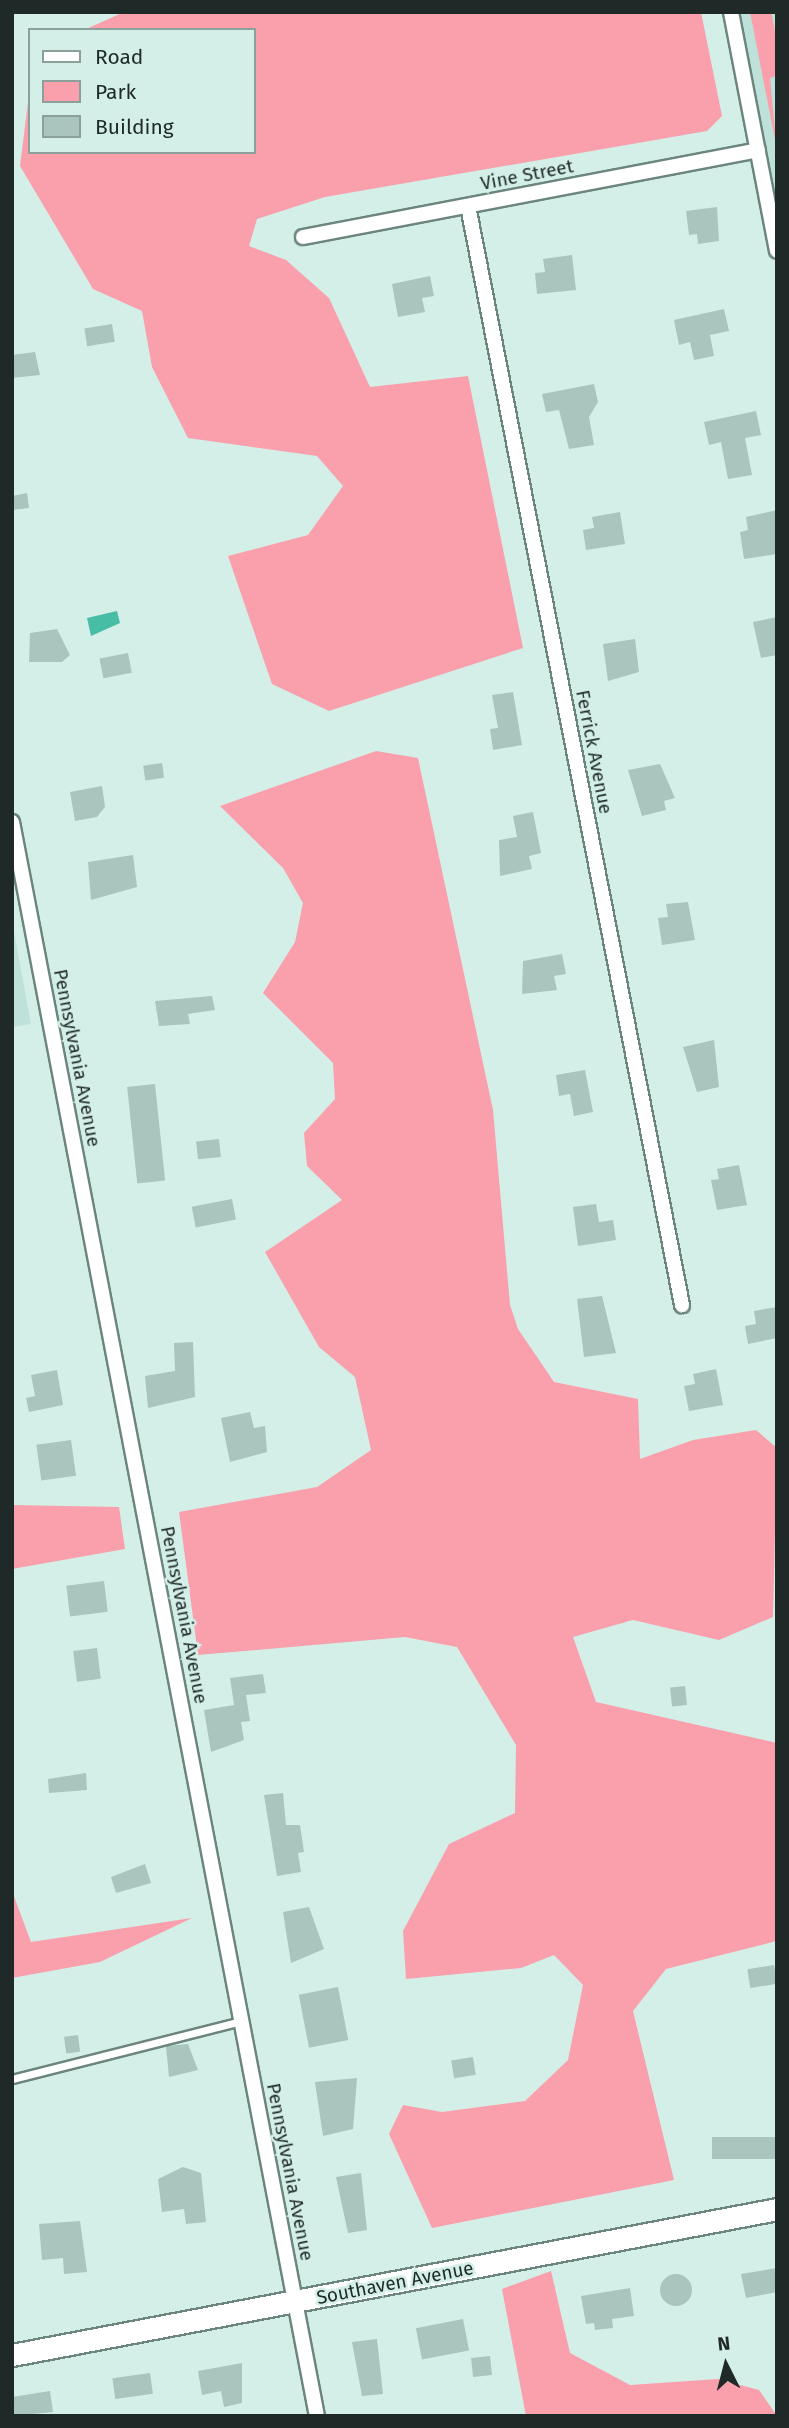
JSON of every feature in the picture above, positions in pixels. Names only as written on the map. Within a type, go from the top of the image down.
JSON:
[{"type":"street","points":[[731,12],[777,251]]},
{"type":"street","name":"Vine Street","points":[[303,237],[758,150]]},
{"type":"street","name":"Ferrick Avenue","points":[[468,206],[681,1305]]},
{"type":"street","name":"Pennsylvania Avenue","points":[[12,822],[317,2416]]},
{"type":"street","name":"Southaven Avenue","points":[[12,2355],[777,2209]]},
{"type":"lane","points":[[12,2079],[241,2021]]},
{"type":"shaded area","points":[[730,12],[777,12],[777,257]]},
{"type":"shaded area","points":[[117,611],[120,623],[91,636],[87,618]]},
{"type":"shaded area","points":[[12,921],[31,1024],[12,1027]]},
{"type":"green space","points":[[124,12],[701,12],[722,116],[707,131],[325,197],[257,219],[249,246],[286,260],[329,298],[370,387],[468,376],[523,648],[329,711],[272,684],[228,556],[308,535],[343,486],[317,456],[188,438],[152,367],[142,311],[93,289],[20,166],[28,102],[28,154],[256,154],[256,28],[88,28]]},
{"type":"green space","points":[[750,12],[771,12],[777,39],[777,76],[770,78],[777,150]]},
{"type":"green space","points":[[376,751],[418,758],[493,1110],[510,1305],[518,1329],[554,1382],[638,1399],[640,1459],[693,1440],[756,1430],[777,1448],[773,1617],[719,1640],[633,1620],[573,1637],[596,1702],[777,1743],[777,1941],[666,1969],[633,2011],[674,2180],[432,2228],[389,2134],[403,2105],[442,2112],[525,2101],[568,2060],[583,1985],[554,1955],[521,1968],[406,1979],[403,1931],[449,1844],[515,1813],[516,1745],[457,1647],[405,1637],[198,1655],[179,1512],[317,1487],[371,1450],[355,1377],[319,1347],[265,1252],[342,1200],[307,1166],[304,1133],[335,1099],[333,1063],[263,993],[295,942],[303,903],[283,868],[220,806]]},
{"type":"green space","points":[[12,1505],[119,1507],[125,1549],[12,1569]]},
{"type":"green space","points":[[12,1891],[31,1942],[192,1918],[100,1962],[12,1978]]},
{"type":"green space","points":[[551,2271],[570,2353],[630,2385],[718,2379],[759,2390],[777,2416],[526,2416],[502,2289]]},
{"type":"building","points":[[717,207],[719,241],[698,244],[697,234],[689,235],[686,211]]},
{"type":"building","points":[[572,255],[576,290],[537,294],[535,273],[545,272],[543,259]]},
{"type":"building","points":[[430,276],[434,296],[422,298],[425,312],[398,317],[392,284]]},
{"type":"building","points":[[724,309],[729,331],[710,335],[714,356],[694,360],[690,342],[679,345],[674,320]]},
{"type":"building","points":[[112,324],[115,342],[87,346],[84,328]]},
{"type":"building","points":[[35,352],[40,375],[12,378],[12,355]]},
{"type":"building","points":[[594,384],[598,402],[589,417],[594,445],[569,449],[559,410],[546,412],[542,394]]},
{"type":"building","points":[[756,411],[761,435],[745,438],[752,475],[728,479],[721,442],[709,445],[704,422]]},
{"type":"building","points":[[27,493],[29,508],[12,510],[12,496]]},
{"type":"building","points":[[777,510],[777,554],[744,559],[740,532],[748,530],[746,517]]},
{"type":"building","points":[[620,512],[625,544],[586,550],[583,530],[594,528],[592,517]]},
{"type":"building","points":[[777,617],[777,655],[761,658],[753,622]]},
{"type":"building","points":[[57,629],[70,655],[62,662],[29,662],[30,633]]},
{"type":"building","points":[[635,639],[639,672],[608,681],[603,644]]},
{"type":"building","points":[[128,653],[132,673],[103,678],[100,659]]},
{"type":"building","points":[[513,692],[522,745],[493,750],[490,729],[498,728],[492,695]]},
{"type":"building","points":[[162,763],[164,778],[145,780],[143,766]]},
{"type":"building","points":[[660,764],[675,798],[664,801],[666,810],[642,816],[628,770]]},
{"type":"building","points":[[102,786],[105,807],[97,817],[75,821],[70,792]]},
{"type":"building","points":[[533,812],[541,853],[529,856],[532,869],[500,876],[499,840],[517,837],[513,816]]},
{"type":"building","points":[[133,855],[137,887],[91,900],[88,862]]},
{"type":"building","points":[[688,902],[695,940],[662,945],[658,918],[668,917],[666,904]]},
{"type":"building","points":[[562,954],[566,974],[554,976],[557,990],[522,994],[523,961]]},
{"type":"building","points":[[212,996],[215,1010],[188,1014],[190,1024],[159,1026],[155,1001]]},
{"type":"building","points":[[714,1040],[719,1087],[697,1092],[683,1047]]},
{"type":"building","points":[[585,1070],[593,1112],[574,1116],[570,1094],[559,1096],[556,1075]]},
{"type":"building","points":[[155,1084],[165,1180],[137,1183],[127,1087]]},
{"type":"building","points":[[219,1139],[221,1157],[198,1159],[196,1141]]},
{"type":"building","points":[[739,1165],[747,1205],[717,1210],[711,1180],[719,1179],[717,1169]]},
{"type":"building","points":[[232,1199],[236,1220],[196,1227],[192,1207]]},
{"type":"building","points":[[596,1204],[599,1222],[613,1220],[616,1240],[578,1246],[573,1207]]},
{"type":"building","points":[[602,1296],[616,1353],[584,1357],[577,1299]]},
{"type":"building","points":[[777,1307],[777,1338],[748,1344],[745,1326],[756,1324],[754,1311]]},
{"type":"building","points":[[193,1342],[195,1397],[148,1408],[145,1376],[175,1371],[174,1343]]},
{"type":"building","points":[[716,1369],[723,1405],[689,1411],[684,1386],[695,1384],[693,1374]]},
{"type":"building","points":[[57,1370],[63,1405],[29,1412],[26,1398],[35,1396],[31,1375]]},
{"type":"building","points":[[250,1412],[254,1428],[265,1426],[267,1452],[230,1462],[221,1418]]},
{"type":"building","points":[[71,1440],[76,1476],[41,1481],[36,1445]]},
{"type":"building","points":[[104,1581],[108,1612],[70,1616],[66,1586]]},
{"type":"building","points":[[97,1648],[101,1679],[77,1682],[73,1651]]},
{"type":"building","points":[[263,1674],[266,1693],[246,1695],[250,1721],[241,1722],[244,1740],[211,1752],[204,1710],[234,1705],[230,1678]]},
{"type":"building","points":[[685,1686],[687,1705],[672,1706],[670,1688]]},
{"type":"building","points":[[86,1773],[87,1790],[49,1793],[48,1779]]},
{"type":"building","points":[[283,1793],[286,1825],[300,1825],[304,1852],[298,1853],[301,1872],[277,1876],[264,1795]]},
{"type":"building","points":[[145,1864],[151,1883],[116,1893],[111,1877]]},
{"type":"building","points":[[309,1907],[324,1949],[291,1963],[283,1912]]},
{"type":"building","points":[[774,1965],[777,1984],[750,1988],[747,1969]]},
{"type":"building","points":[[338,1987],[348,2040],[309,2048],[299,1995]]},
{"type":"building","points":[[78,2035],[80,2052],[66,2054],[64,2037]]},
{"type":"building","points":[[188,2044],[198,2070],[169,2077],[166,2046]]},
{"type":"building","points":[[473,2057],[476,2075],[454,2078],[451,2060]]},
{"type":"building","points":[[357,2078],[353,2129],[323,2136],[315,2082]]},
{"type":"building","points":[[712,2137],[777,2137],[777,2159],[712,2159]]},
{"type":"building","points":[[183,2167],[201,2173],[206,2222],[186,2224],[184,2209],[162,2212],[158,2179]]},
{"type":"building","points":[[361,2173],[367,2230],[348,2233],[336,2177]]},
{"type":"building","points":[[80,2221],[87,2272],[64,2274],[63,2258],[42,2260],[39,2224]]},
{"type":"building","points":[[777,2268],[777,2292],[746,2298],[741,2274]]},
{"type":"building","points":[[676,2274],[687,2279],[692,2290],[687,2301],[676,2306],[665,2301],[660,2290],[665,2279]]},
{"type":"building","points":[[630,2288],[634,2316],[612,2319],[613,2328],[595,2330],[594,2323],[586,2324],[581,2296]]},
{"type":"building","points":[[463,2319],[469,2350],[422,2360],[416,2328]]},
{"type":"building","points":[[377,2339],[383,2394],[362,2396],[352,2342]]},
{"type":"building","points":[[490,2356],[492,2375],[473,2377],[471,2358]]},
{"type":"building","points":[[242,2363],[242,2403],[224,2407],[221,2391],[202,2395],[198,2371]]},
{"type":"building","points":[[150,2373],[153,2394],[115,2399],[112,2378]]},
{"type":"building","points":[[50,2391],[53,2412],[12,2416],[12,2397]]}]
